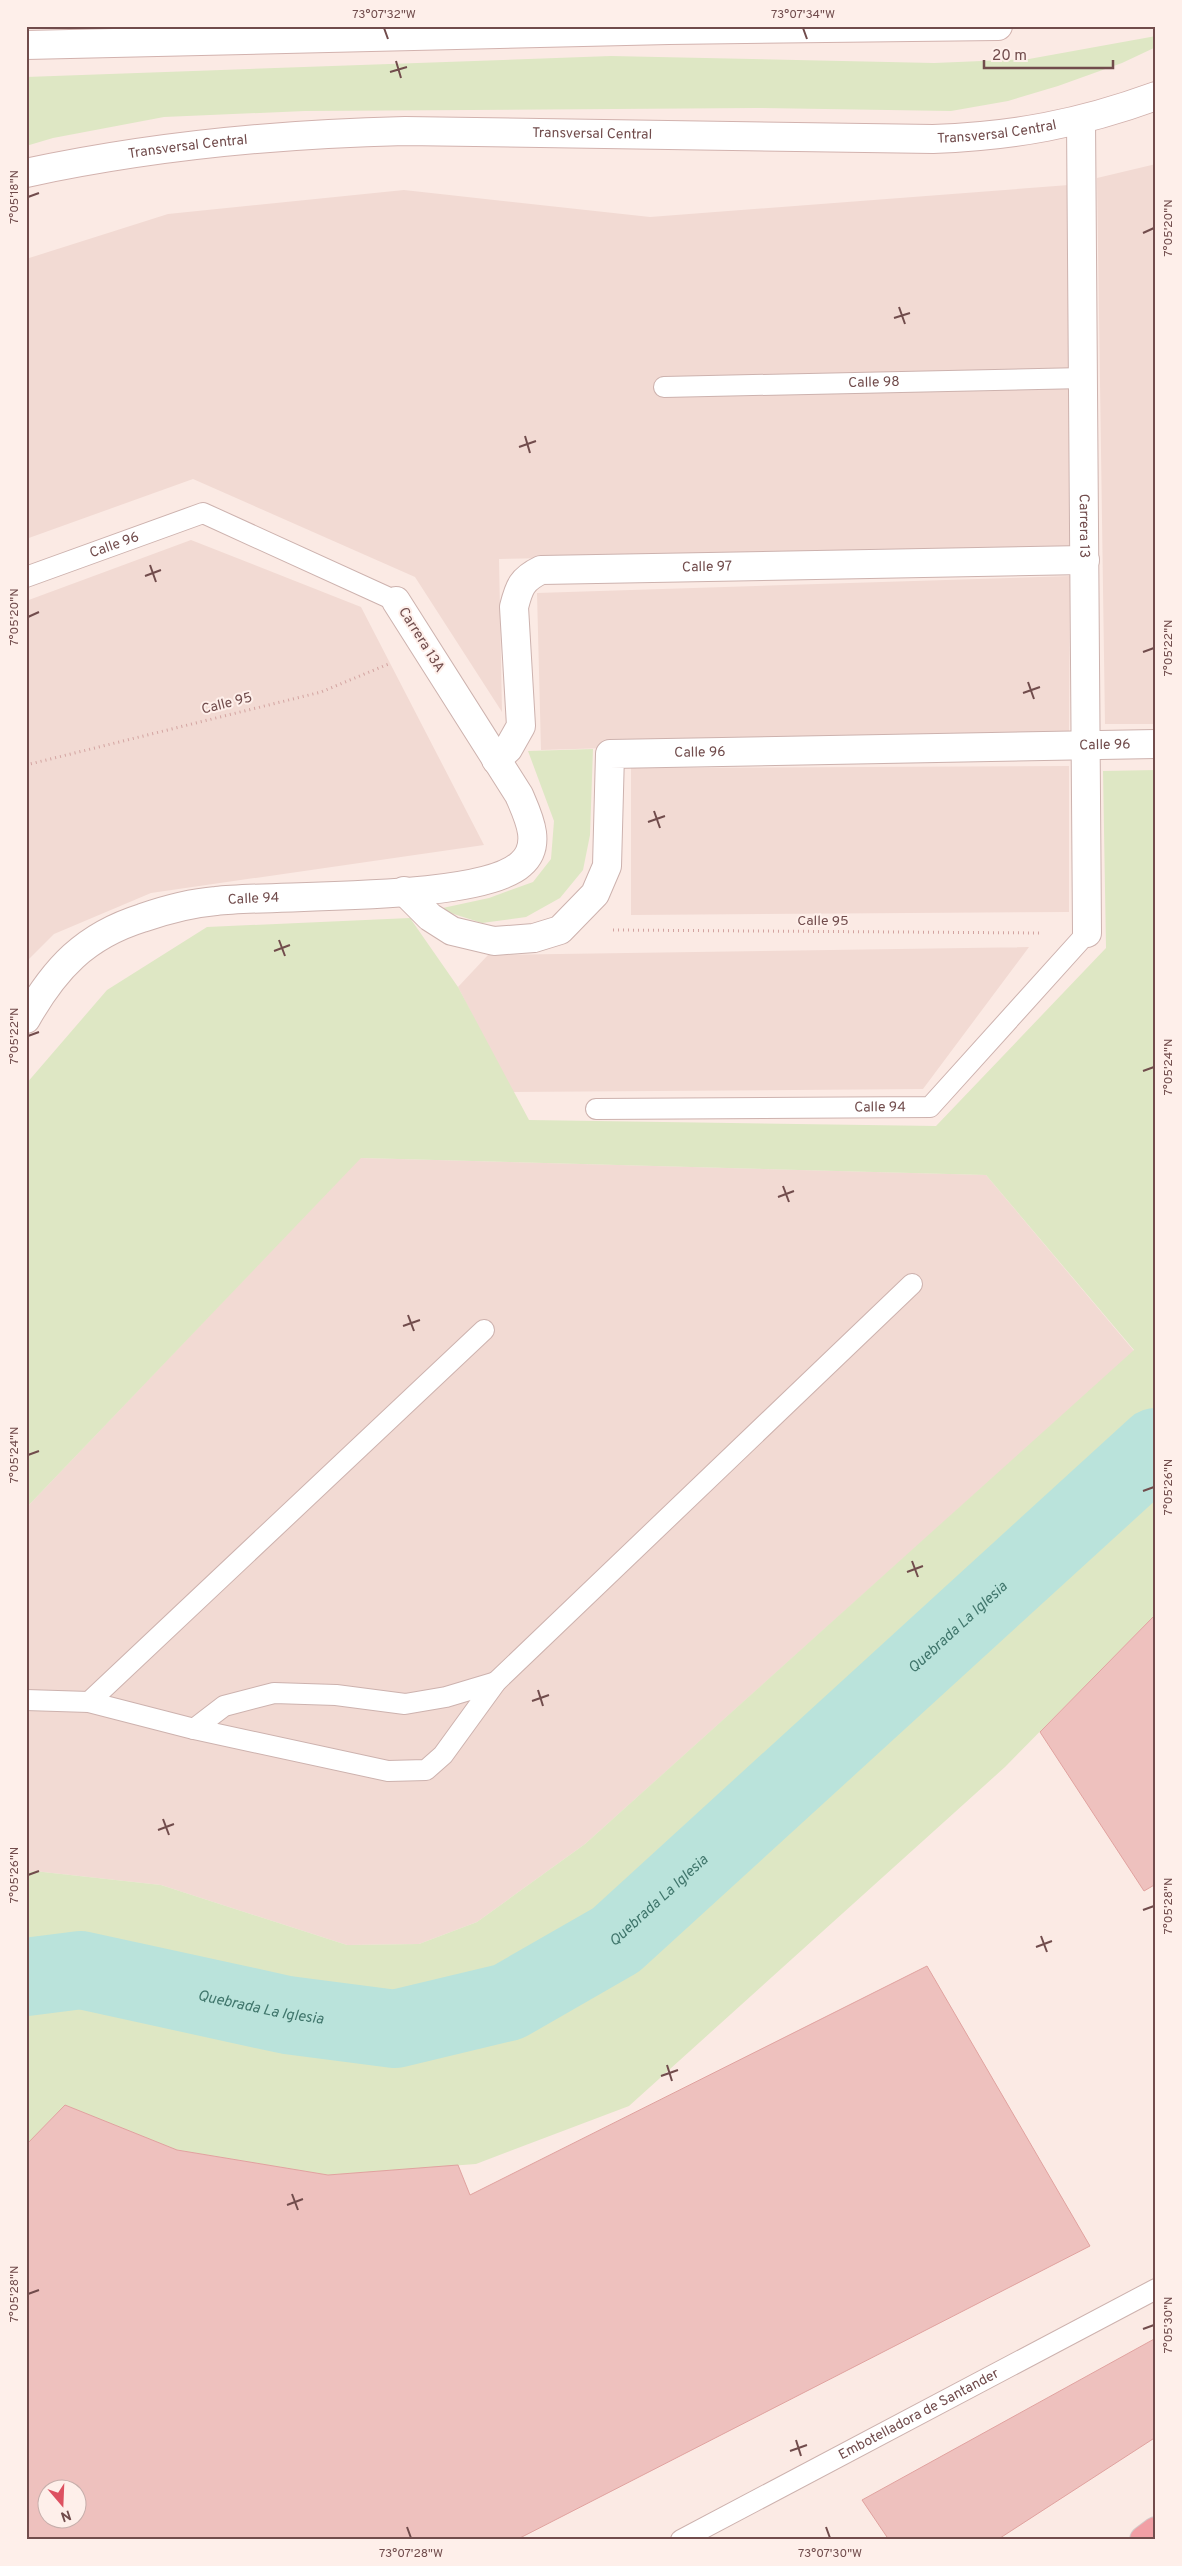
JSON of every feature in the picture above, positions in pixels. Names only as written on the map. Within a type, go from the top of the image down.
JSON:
[{"type":"highway","points":[[1144,2540],[1156,2531]]},
{"type":"street","points":[[26,45],[669,30],[998,26]]},
{"type":"street","name":"Transversal Central","points":[[26,173],[100,157],[172,147],[335,132],[405,131],[932,139],[987,137],[1040,130],[1081,120],[1156,96]]},
{"type":"street","name":"Carrera 13","points":[[1081,120],[1087,934]]},
{"type":"street","name":"Calle 97","points":[[496,760],[508,749],[516,738],[521,726],[514,607],[518,590],[527,577],[541,570],[1085,560]]},
{"type":"street","name":"Carrera 13A","points":[[396,601],[519,795],[531,824],[532,845],[522,864]]},
{"type":"street","name":"Calle 96","points":[[404,891],[430,917],[452,931],[494,941],[534,938],[560,930],[596,894],[607,866],[610,754],[1156,744]]},
{"type":"street","name":"Calle 94","points":[[26,1019],[40,995],[61,967],[92,939],[142,918],[215,901],[404,891],[480,883],[504,874],[522,864]]},
{"type":"lane","name":"Calle 98","points":[[664,387],[1084,378]]},
{"type":"lane","name":"Calle 96","points":[[26,577],[203,513]]},
{"type":"lane","name":"Carrera 13A","points":[[203,513],[396,601]]},
{"type":"lane","name":"Calle 94","points":[[596,1109],[930,1107],[1087,934]]},
{"type":"lane","points":[[26,1700],[89,1702],[194,1729],[388,1771],[426,1770],[442,1756],[496,1682],[912,1284]]},
{"type":"lane","points":[[89,1702],[484,1330]]},
{"type":"lane","points":[[194,1729],[224,1706],[274,1693],[336,1695],[405,1704],[446,1697],[496,1682]]},
{"type":"lane","name":"Embotelladora de Santander","points":[[681,2540],[1156,2289]]},
{"type":"path","name":"Calle 95","points":[[26,765],[321,692],[427,648]]},
{"type":"path","name":"Calle 95","points":[[560,930],[1087,934]]},
{"type":"shaded area","points":[[1156,164],[1156,724],[1105,724],[1097,178]]},
{"type":"shaded area","points":[[1069,185],[1072,549],[499,559],[502,712],[415,577],[193,479],[26,539],[26,259],[168,214],[404,190],[650,217]]},
{"type":"shaded area","points":[[191,540],[361,607],[484,845],[151,893],[54,934],[26,962],[26,601]]},
{"type":"shaded area","points":[[1070,576],[1069,734],[541,750],[537,593]]},
{"type":"shaded area","points":[[1069,766],[1069,912],[631,915],[631,768]]},
{"type":"shaded area","points":[[1029,947],[923,1089],[512,1092],[458,987],[488,955]]},
{"type":"shaded area","points":[[360,1158],[986,1175],[1134,1351],[585,1844],[477,1922],[419,1944],[347,1945],[161,1885],[34,1871],[26,1873],[26,1508]]},
{"type":"green space","points":[[1156,36],[1156,47],[1122,63],[1058,86],[1008,101],[951,111],[756,108],[305,111],[164,117],[53,138],[26,146],[26,77],[611,56],[934,63],[1029,59]]},
{"type":"green space","points":[[593,749],[590,835],[583,870],[560,898],[526,917],[482,923],[438,909],[489,898],[533,882],[551,859],[554,821],[528,751]]},
{"type":"green space","points":[[1156,770],[1156,1614],[1005,1767],[629,2106],[476,2164],[328,2175],[177,2150],[65,2105],[26,2145],[26,1873],[34,1871],[161,1885],[347,1945],[419,1944],[477,1922],[585,1844],[1134,1350],[986,1175],[361,1158],[26,1508],[26,1084],[107,990],[207,927],[410,918],[458,987],[529,1120],[936,1126],[1106,948],[1103,771]]},
{"type":"building","points":[[1156,1614],[1156,1884],[1144,1891],[1040,1732]]},
{"type":"building","points":[[927,1966],[1090,2246],[516,2540],[26,2540],[26,2145],[65,2105],[177,2150],[328,2175],[458,2165],[470,2195]]},
{"type":"building","points":[[1156,2338],[1156,2437],[997,2540],[889,2540],[862,2500]]},
{"type":"waterway","name":"Quebrada La Iglesia","points":[[26,1977],[81,1970],[287,2015],[395,2029],[508,2002],[616,1940],[1156,1447]]}]
